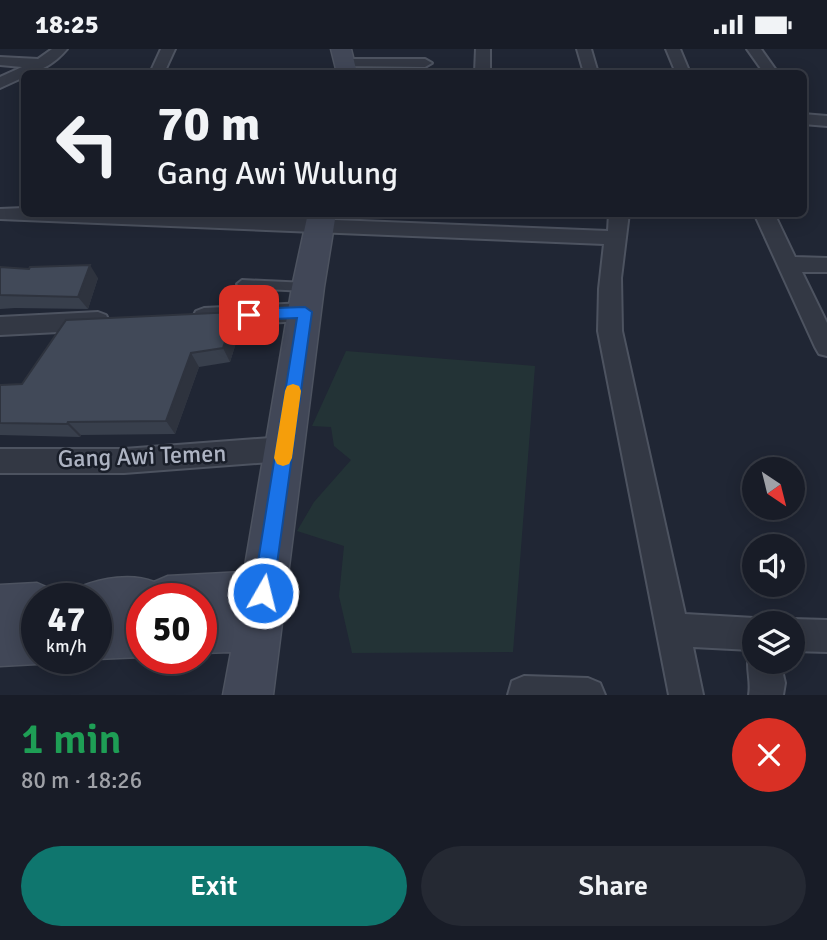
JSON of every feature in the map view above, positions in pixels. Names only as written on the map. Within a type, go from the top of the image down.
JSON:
[{"type":"main road","points":[[248,695],[306,299],[320,221]]},
{"type":"main road","points":[[217,605],[261,610]]},
{"type":"main road","points":[[0,608],[21,607]]},
{"type":"main road","points":[[217,625],[261,610]]},
{"type":"main road","points":[[0,642],[21,641]]},
{"type":"street","points":[[27,70],[60,49]]},
{"type":"street","points":[[158,70],[169,49]]},
{"type":"street","points":[[483,49],[484,70]]},
{"type":"street","points":[[584,49],[590,70]]},
{"type":"street","points":[[673,49],[682,70]]},
{"type":"street","points":[[754,49],[769,70]]},
{"type":"street","points":[[0,61],[39,64]]},
{"type":"street","points":[[344,62],[425,63]]},
{"type":"street","points":[[0,83],[21,73]]},
{"type":"street","points":[[807,119],[827,121]]},
{"type":"street","points":[[4,214],[21,214]]},
{"type":"street","points":[[139,217],[617,225],[607,298],[610,331],[686,695]]},
{"type":"street","points":[[766,217],[827,347]]},
{"type":"street","points":[[787,264],[827,265]]},
{"type":"street","points":[[180,318],[306,299]]},
{"type":"street","points":[[0,325],[125,320]]},
{"type":"street","name":"Gang Awi Temen","points":[[0,461],[124,461],[284,449]]},
{"type":"street","points":[[671,630],[742,633]]},
{"type":"street","points":[[805,635],[827,636]]},
{"type":"street","points":[[766,674],[766,695]]},
{"type":"street","points":[[524,693],[588,695]]},
{"type":"lane","points":[[242,284],[306,299]]},
{"type":"shaded area","points":[[346,351],[535,366],[513,652],[352,653],[339,596],[344,546],[297,531],[314,502],[351,460],[334,446],[331,427],[312,426]]},
{"type":"building","points":[[90,265],[78,297],[0,295],[0,267],[29,269]]},
{"type":"building","points":[[235,312],[223,348],[191,353],[166,421],[0,423],[0,385],[22,384],[66,320]]},
{"type":"slow traffic","points":[[283,458],[293,391]]},
{"type":"route","points":[[249,315],[305,312],[263,593]]}]
